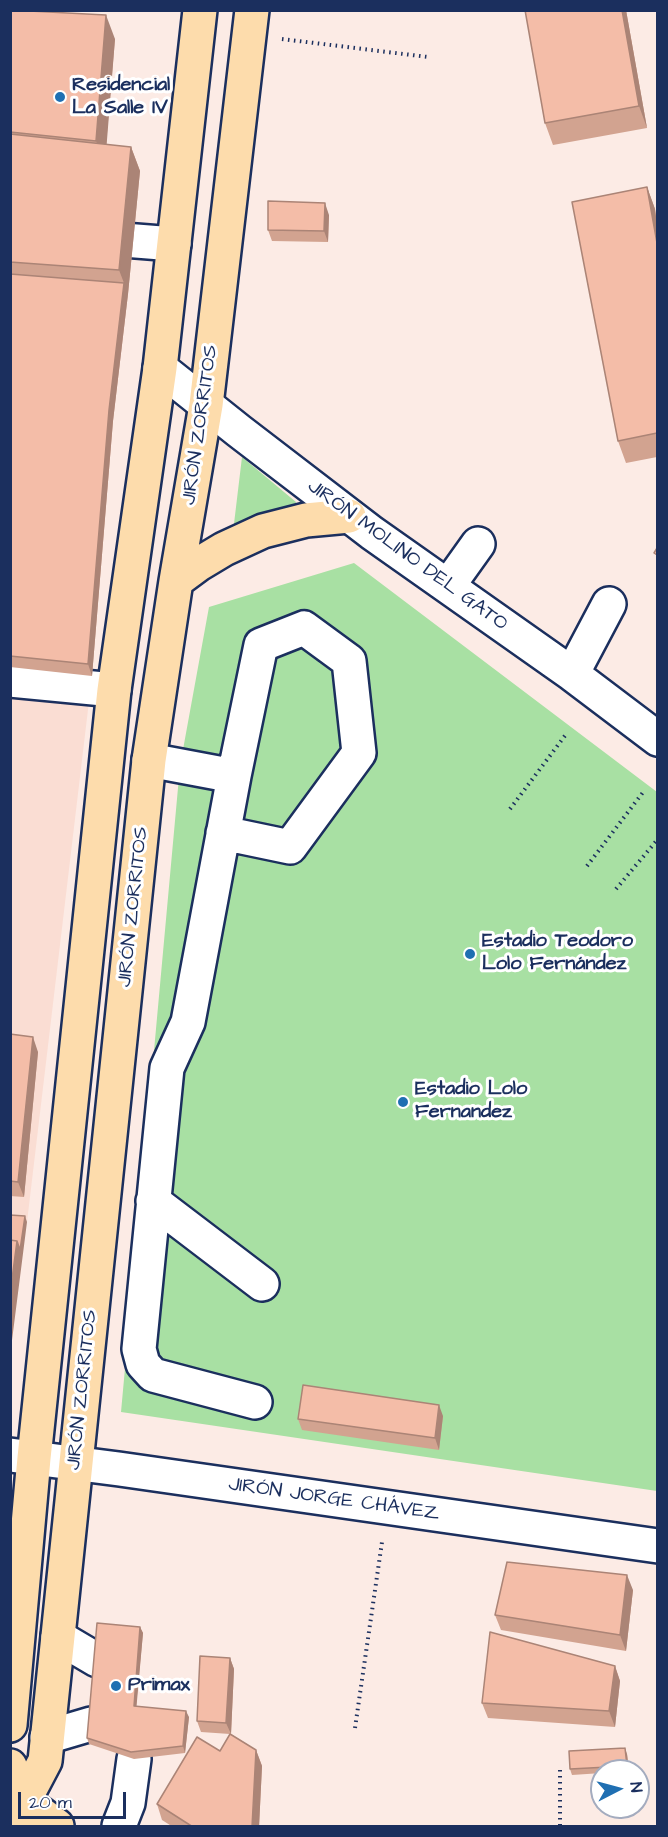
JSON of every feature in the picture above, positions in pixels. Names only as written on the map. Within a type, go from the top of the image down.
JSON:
[{"type":"main road","points":[[10,1725],[22,1457],[114,690],[160,368],[200,10]]},
{"type":"main road","name":"JIRÓN ZORRITOS","points":[[23,1814],[45,1761],[149,760],[206,405],[250,23]]},
{"type":"main road","points":[[176,581],[224,549],[263,531],[306,520],[349,516]]},
{"type":"main road","points":[[10,1766],[23,1814],[57,1827]]},
{"type":"street","points":[[10,231],[174,244]]},
{"type":"street","name":"JIRÓN MOLINO DEL GATO","points":[[160,368],[349,516],[572,674],[657,739]]},
{"type":"street","points":[[448,586],[478,544]]},
{"type":"street","points":[[572,674],[609,604]]},
{"type":"street","points":[[224,833],[290,848],[359,753],[349,661],[304,628],[261,645],[234,776],[188,1022],[167,1068],[139,1349],[142,1364],[153,1374],[255,1402]]},
{"type":"street","points":[[10,680],[114,690]]},
{"type":"street","points":[[149,760],[234,776]]},
{"type":"street","points":[[153,1202],[262,1284]]},
{"type":"street","name":"JIRÓN JORGE CHÁVEZ","points":[[22,1457],[657,1546]]},
{"type":"street","points":[[58,1637],[97,1660]]},
{"type":"street","points":[[47,1737],[91,1724]]},
{"type":"street","points":[[119,1827],[128,1803],[134,1759]]},
{"type":"path","points":[[250,23],[428,57]]},
{"type":"path","points":[[510,809],[567,733]]},
{"type":"path","points":[[587,867],[644,791]]},
{"type":"path","points":[[616,889],[657,839]]},
{"type":"path","points":[[355,1728],[387,1508]]},
{"type":"path","points":[[560,1770],[560,1827]]},
{"type":"shaded area","points":[[10,667],[92,676],[27,1222],[10,1221]]},
{"type":"green space","points":[[242,457],[296,502],[295,511],[233,532]]},
{"type":"green space","name":"Estadio Lolo Fernandez","points":[[354,563],[657,792],[657,1491],[121,1412],[180,766],[209,607]]},
{"type":"building","name":"Residencial La Salle IV","points":[[10,10],[106,15],[96,141],[10,132]]},
{"type":"building","points":[[525,10],[622,10],[639,106],[545,123]]},
{"type":"building","points":[[10,134],[131,147],[119,270],[10,262]]},
{"type":"building","points":[[647,187],[657,243],[657,433],[618,441],[572,202]]},
{"type":"building","points":[[268,201],[325,203],[324,231],[268,230]]},
{"type":"building","points":[[10,274],[124,283],[109,410],[88,664],[10,656]]},
{"type":"building","points":[[10,1034],[33,1037],[18,1182],[10,1181]]},
{"type":"building","points":[[10,1215],[25,1216],[20,1250],[17,1241],[10,1240]]},
{"type":"building","points":[[10,1240],[17,1241],[10,1294]]},
{"type":"building","points":[[303,1385],[439,1405],[435,1438],[298,1419]]},
{"type":"building","points":[[507,1562],[627,1575],[620,1635],[495,1615]]},
{"type":"building","name":"Primax","points":[[97,1623],[140,1627],[134,1706],[186,1711],[183,1746],[131,1752],[87,1738]]},
{"type":"building","points":[[490,1632],[615,1666],[609,1711],[482,1703]]},
{"type":"building","points":[[200,1656],[230,1658],[226,1723],[197,1721]]},
{"type":"building","points":[[230,1734],[256,1750],[252,1827],[193,1827],[157,1804],[197,1737],[220,1751]]},
{"type":"building","points":[[625,1748],[626,1759],[590,1759],[590,1768],[570,1769],[569,1751]]},
{"type":"place","name":"Residencial La Salle IV","points":[[60,97]]},
{"type":"place","name":"Estadio Teodoro Lolo Fernández","points":[[470,954]]},
{"type":"place","name":"Estadio Lolo Fernandez","points":[[403,1102]]},
{"type":"place","name":"Primax","points":[[116,1686]]}]
